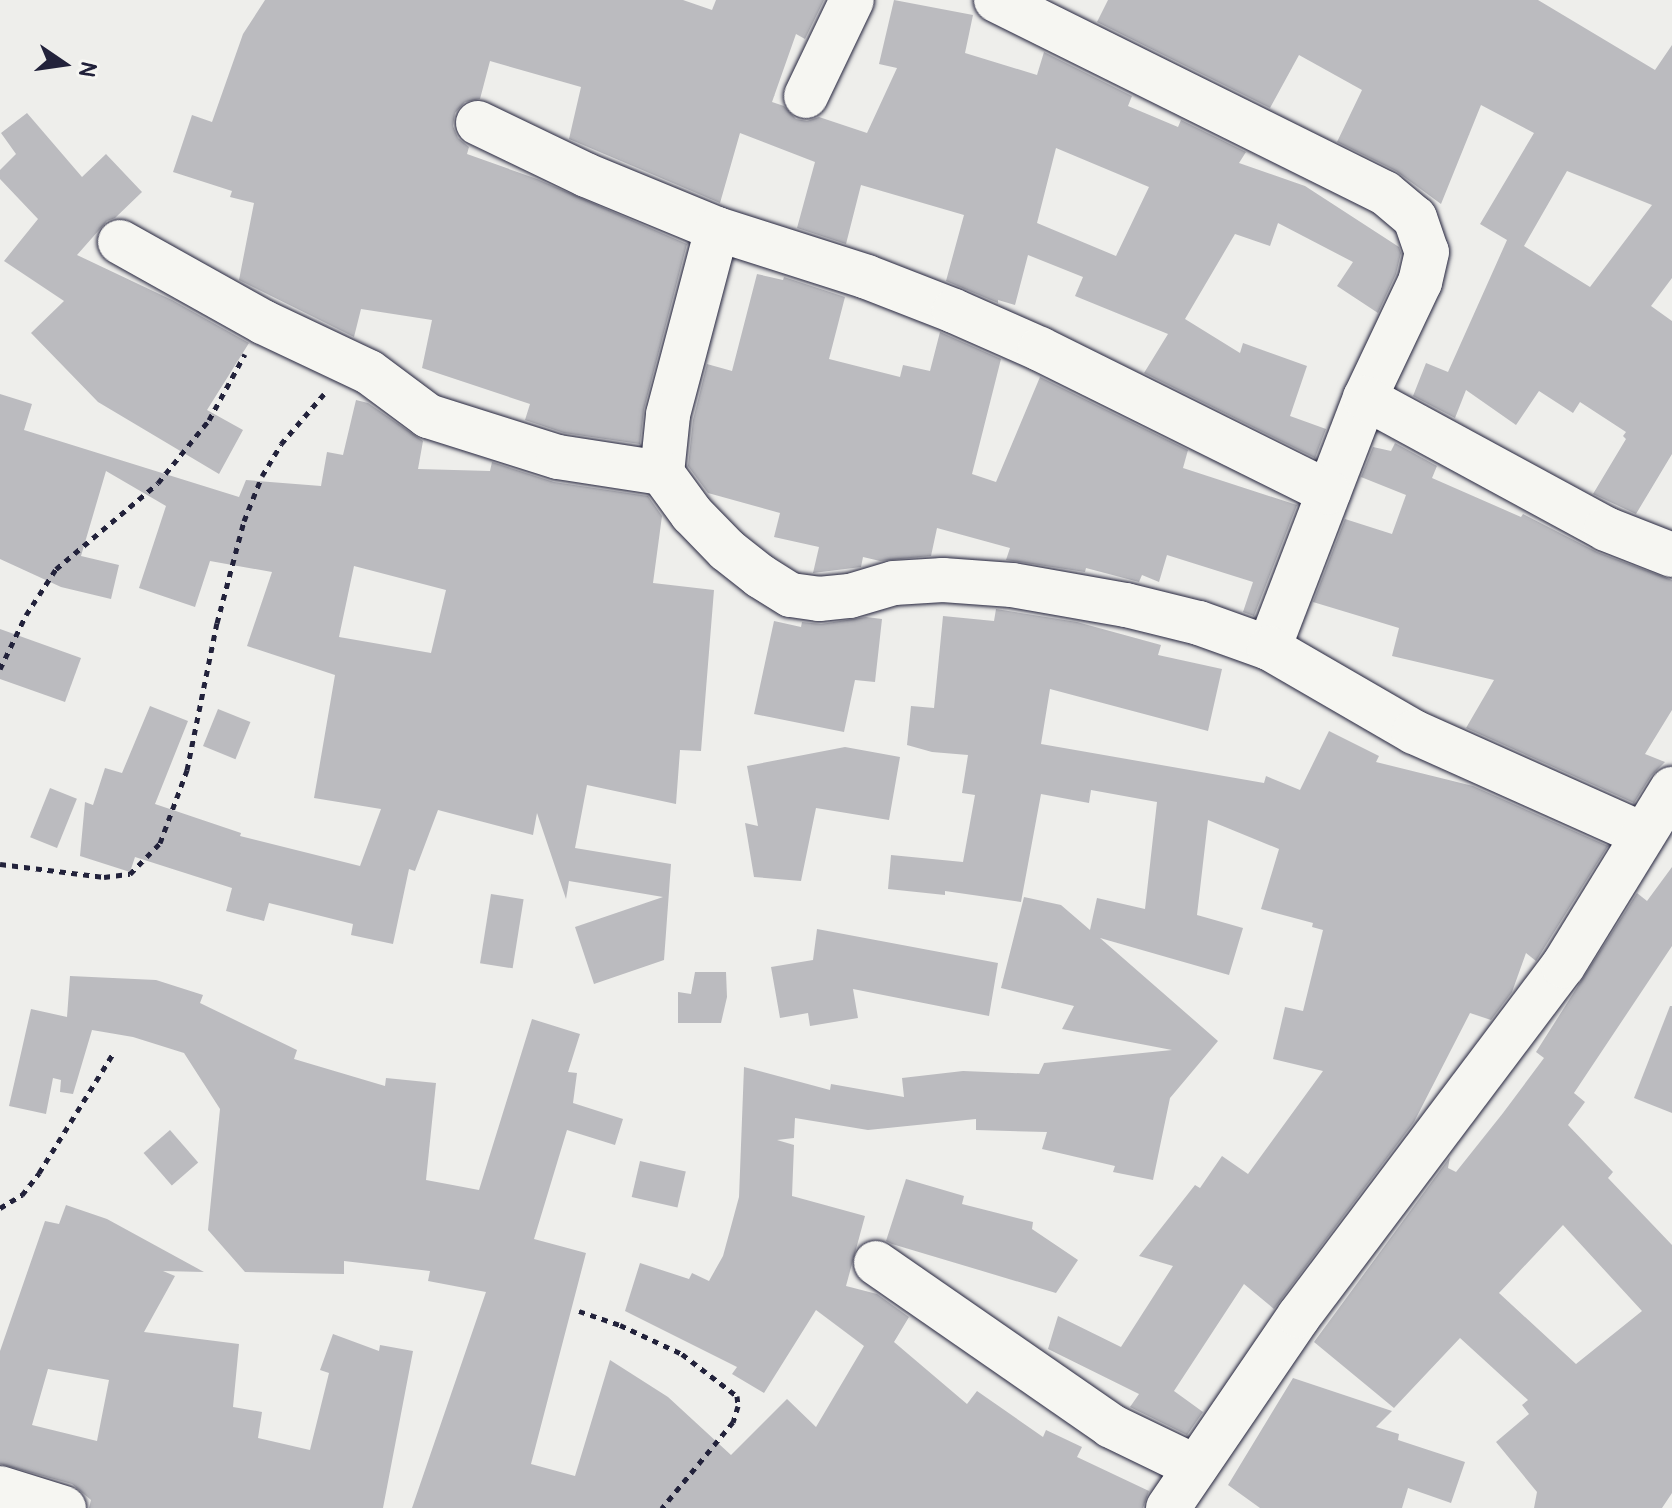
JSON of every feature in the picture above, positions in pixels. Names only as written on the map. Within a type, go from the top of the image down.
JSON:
[{"type":"street","points":[[806,96],[852,0]]},
{"type":"street","points":[[996,0],[1385,193],[1415,218],[1427,252],[1420,282],[1365,398],[1269,648]]},
{"type":"street","points":[[478,123],[586,175],[717,229],[867,277],[954,311],[1040,349],[1328,492]]},
{"type":"street","points":[[717,229],[668,415],[662,473],[692,514],[727,550],[791,595],[819,599],[850,596],[894,583],[943,580],[1012,585],[1126,605],[1199,623],[1269,648],[1414,732],[1642,834]]},
{"type":"street","points":[[120,242],[263,322],[385,381],[428,416],[558,457],[662,473]]},
{"type":"street","points":[[1365,398],[1606,529],[1672,555]]},
{"type":"street","points":[[1168,1508],[1299,1316],[1563,966],[1672,789]]},
{"type":"street","points":[[876,1263],[1111,1426],[1196,1467]]},
{"type":"street","points":[[0,1488],[64,1508]]},
{"type":"path","points":[[0,669],[26,615],[56,569],[158,483],[209,420],[263,322]]},
{"type":"path","points":[[0,864],[104,877],[130,874],[160,843],[187,770],[228,577],[244,521],[262,476],[299,421],[353,365]]},
{"type":"path","points":[[1,1207],[22,1195],[39,1173],[114,1052]]},
{"type":"path","points":[[579,1311],[620,1325],[682,1354],[737,1396],[738,1406],[733,1422],[662,1508]]},
{"type":"building","points":[[265,0],[683,0],[712,10],[716,0],[824,0],[805,39],[796,34],[772,102],[784,106],[796,119],[807,121],[819,117],[867,133],[897,68],[879,64],[894,0],[973,15],[965,53],[1037,75],[1044,52],[1132,96],[1128,106],[1178,127],[1181,120],[1246,152],[1239,163],[1305,186],[1399,247],[1401,253],[1396,274],[1378,313],[1337,286],[1353,262],[1278,223],[1270,246],[1235,234],[1185,319],[1240,353],[1243,343],[1307,366],[1290,416],[1326,429],[1315,458],[1144,373],[1168,334],[1075,296],[1083,277],[1028,255],[1015,305],[998,300],[998,303],[946,281],[964,215],[861,185],[846,244],[797,228],[815,162],[740,133],[720,203],[569,139],[581,87],[490,61],[480,99],[465,102],[455,113],[453,126],[458,138],[469,147],[467,154],[537,179],[687,244],[644,409],[640,444],[564,433],[525,420],[530,404],[422,368],[432,320],[361,309],[354,337],[239,280],[254,203],[230,197],[232,191],[173,172],[192,115],[212,122],[243,34]],"holes":[[[1056,148],[1149,187],[1116,256],[1037,223]]]},
{"type":"building","points":[[1108,0],[1538,0],[1655,70],[1672,45],[1672,278],[1651,306],[1672,321],[1672,454],[1636,514],[1593,494],[1626,439],[1623,436],[1626,432],[1580,402],[1573,413],[1539,391],[1516,425],[1466,390],[1455,418],[1413,396],[1426,363],[1448,372],[1507,240],[1480,224],[1534,133],[1481,105],[1441,204],[1396,171],[1337,142],[1362,90],[1299,55],[1270,108],[1097,22]],"holes":[[[1567,171],[1652,205],[1590,287],[1524,246]]]},
{"type":"building","points":[[27,113],[82,177],[106,154],[142,192],[115,218],[107,221],[77,255],[172,300],[249,343],[207,410],[243,430],[219,474],[98,402],[31,333],[64,301],[4,261],[38,219],[0,179],[0,170],[16,154],[1,133]]},
{"type":"building","points":[[757,274],[783,280],[784,277],[845,297],[829,359],[900,377],[903,365],[930,371],[940,332],[1001,359],[972,474],[996,482],[1040,377],[1188,450],[1183,468],[1297,505],[1254,616],[1243,612],[1253,582],[1167,555],[1159,582],[1142,575],[1139,582],[1086,568],[1085,572],[1006,560],[1010,548],[937,528],[931,556],[880,561],[863,557],[861,567],[813,573],[819,547],[774,537],[780,513],[708,493],[688,466],[693,420],[707,364],[732,371]]},
{"type":"building","points":[[0,394],[32,404],[24,430],[239,497],[246,480],[321,486],[327,452],[343,455],[356,400],[368,403],[423,441],[418,469],[490,471],[492,462],[554,482],[648,496],[662,516],[653,583],[714,590],[701,751],[680,750],[676,804],[587,785],[575,848],[671,864],[664,960],[594,984],[575,927],[663,897],[569,881],[566,899],[537,813],[533,835],[438,810],[415,871],[409,869],[393,944],[351,935],[353,924],[269,903],[264,921],[226,911],[232,888],[135,857],[130,872],[80,856],[85,802],[93,805],[105,768],[122,773],[150,706],[188,721],[155,804],[241,833],[240,836],[360,866],[381,809],[314,798],[335,675],[247,646],[272,572],[210,561],[195,607],[139,588],[166,506],[106,471],[81,556],[119,565],[111,599],[61,587],[0,559]],"holes":[[[354,566],[446,590],[431,653],[339,637]]]},
{"type":"building","points":[[1395,443],[1437,466],[1432,478],[1521,517],[1523,514],[1597,552],[1672,580],[1672,710],[1645,754],[1665,762],[1651,776],[1634,803],[1466,728],[1494,680],[1392,656],[1399,628],[1313,602],[1345,519],[1392,534],[1406,495],[1361,477],[1373,447],[1391,451]]},
{"type":"building","points":[[996,609],[1077,622],[1161,645],[1158,655],[1222,669],[1208,731],[1050,689],[1041,744],[1264,783],[1266,776],[1300,790],[1329,731],[1379,756],[1376,762],[1473,786],[1608,846],[1536,961],[1526,953],[1512,992],[1491,1020],[1470,1013],[1414,1122],[1274,1309],[1244,1284],[1174,1391],[1203,1412],[1187,1435],[1130,1407],[1139,1394],[1048,1349],[1058,1316],[1121,1347],[1173,1266],[1139,1256],[1195,1185],[1200,1188],[1222,1156],[1248,1174],[1323,1071],[1273,1059],[1285,1007],[1303,1011],[1323,930],[1312,927],[1313,923],[1261,909],[1279,849],[1208,820],[1197,915],[1243,928],[1229,975],[1100,938],[1218,1041],[1170,1098],[1153,1180],[1113,1172],[1115,1166],[1042,1149],[1047,1132],[976,1130],[976,1119],[868,1130],[795,1118],[794,1138],[777,1140],[794,1145],[792,1196],[865,1216],[846,1286],[877,1294],[909,1317],[894,1342],[967,1404],[977,1391],[1043,1437],[1046,1430],[1082,1447],[1077,1457],[1149,1491],[1143,1508],[412,1508],[486,1292],[428,1281],[430,1271],[344,1261],[344,1274],[245,1272],[208,1230],[220,1109],[184,1053],[133,1037],[92,1030],[73,1094],[60,1092],[61,1080],[53,1078],[46,1114],[9,1106],[31,1009],[67,1017],[70,976],[156,980],[203,995],[200,1003],[297,1050],[294,1059],[385,1086],[386,1078],[436,1083],[426,1180],[479,1190],[532,1019],[580,1034],[568,1072],[577,1073],[573,1103],[623,1119],[615,1145],[567,1130],[534,1239],[586,1253],[531,1464],[575,1476],[610,1360],[668,1397],[731,1455],[787,1399],[816,1427],[864,1346],[816,1310],[764,1393],[732,1374],[737,1367],[625,1311],[640,1263],[689,1279],[692,1273],[709,1281],[723,1256],[739,1197],[744,1067],[830,1090],[831,1084],[904,1097],[902,1078],[963,1071],[1039,1074],[1044,1063],[1172,1050],[1062,1029],[1074,1006],[1001,988],[1024,897],[1061,905],[1090,930],[1097,898],[1145,909],[1157,802],[1091,790],[1089,803],[1041,794],[1021,902],[945,891],[945,895],[888,889],[891,855],[963,862],[975,795],[962,793],[968,755],[932,752],[907,745],[911,706],[934,708],[943,616],[994,621]]},
{"type":"building","points":[[866,617],[882,619],[875,682],[855,680],[844,732],[754,714],[774,621],[801,627],[802,622],[821,624]]},
{"type":"building","points":[[0,629],[81,658],[65,702],[0,679]]},
{"type":"building","points":[[218,709],[250,722],[235,759],[203,746]]},
{"type":"building","points":[[845,747],[900,757],[889,820],[816,808],[801,881],[754,877],[745,823],[758,826],[747,766]]},
{"type":"building","points":[[50,788],[77,799],[57,848],[30,837]]},
{"type":"building","points":[[1672,867],[1672,946],[1574,1093],[1585,1102],[1568,1125],[1613,1172],[1608,1178],[1672,1245],[1672,1493],[1662,1508],[1534,1508],[1537,1492],[1496,1442],[1529,1414],[1522,1405],[1528,1400],[1460,1338],[1394,1408],[1314,1342],[1450,1157],[1448,1168],[1456,1172],[1503,1113],[1544,1058],[1536,1052],[1637,893],[1647,901]],"holes":[[[1563,1225],[1642,1311],[1576,1364],[1499,1293]]]},
{"type":"building","points":[[491,894],[524,899],[513,968],[480,963]]},
{"type":"building","points":[[817,929],[998,963],[989,1016],[853,989],[858,1018],[810,1026],[808,1013],[780,1018],[771,967],[813,960]]},
{"type":"building","points":[[695,972],[726,972],[727,997],[721,1023],[678,1023],[678,992],[691,994]]},
{"type":"building","points":[[1672,1006],[1672,1113],[1634,1098]]},
{"type":"building","points":[[170,1130],[198,1162],[172,1185],[144,1153]]},
{"type":"building","points":[[640,1161],[686,1172],[677,1208],[632,1197]]},
{"type":"building","points":[[906,1179],[964,1196],[962,1204],[1033,1222],[1032,1229],[1078,1260],[1056,1293],[892,1244],[886,1241]]},
{"type":"building","points":[[66,1205],[107,1219],[204,1272],[163,1271],[175,1276],[144,1332],[239,1344],[233,1407],[262,1412],[258,1438],[310,1450],[329,1373],[320,1370],[333,1334],[379,1351],[380,1345],[413,1351],[383,1508],[89,1508],[91,1500],[72,1484],[0,1464],[0,1351],[45,1221],[59,1224]],"holes":[[[48,1369],[109,1380],[97,1441],[32,1425]]]},
{"type":"building","points":[[1293,1378],[1392,1411],[1376,1427],[1399,1434],[1398,1440],[1465,1462],[1451,1503],[1408,1488],[1402,1508],[1260,1508],[1228,1485]]}]
